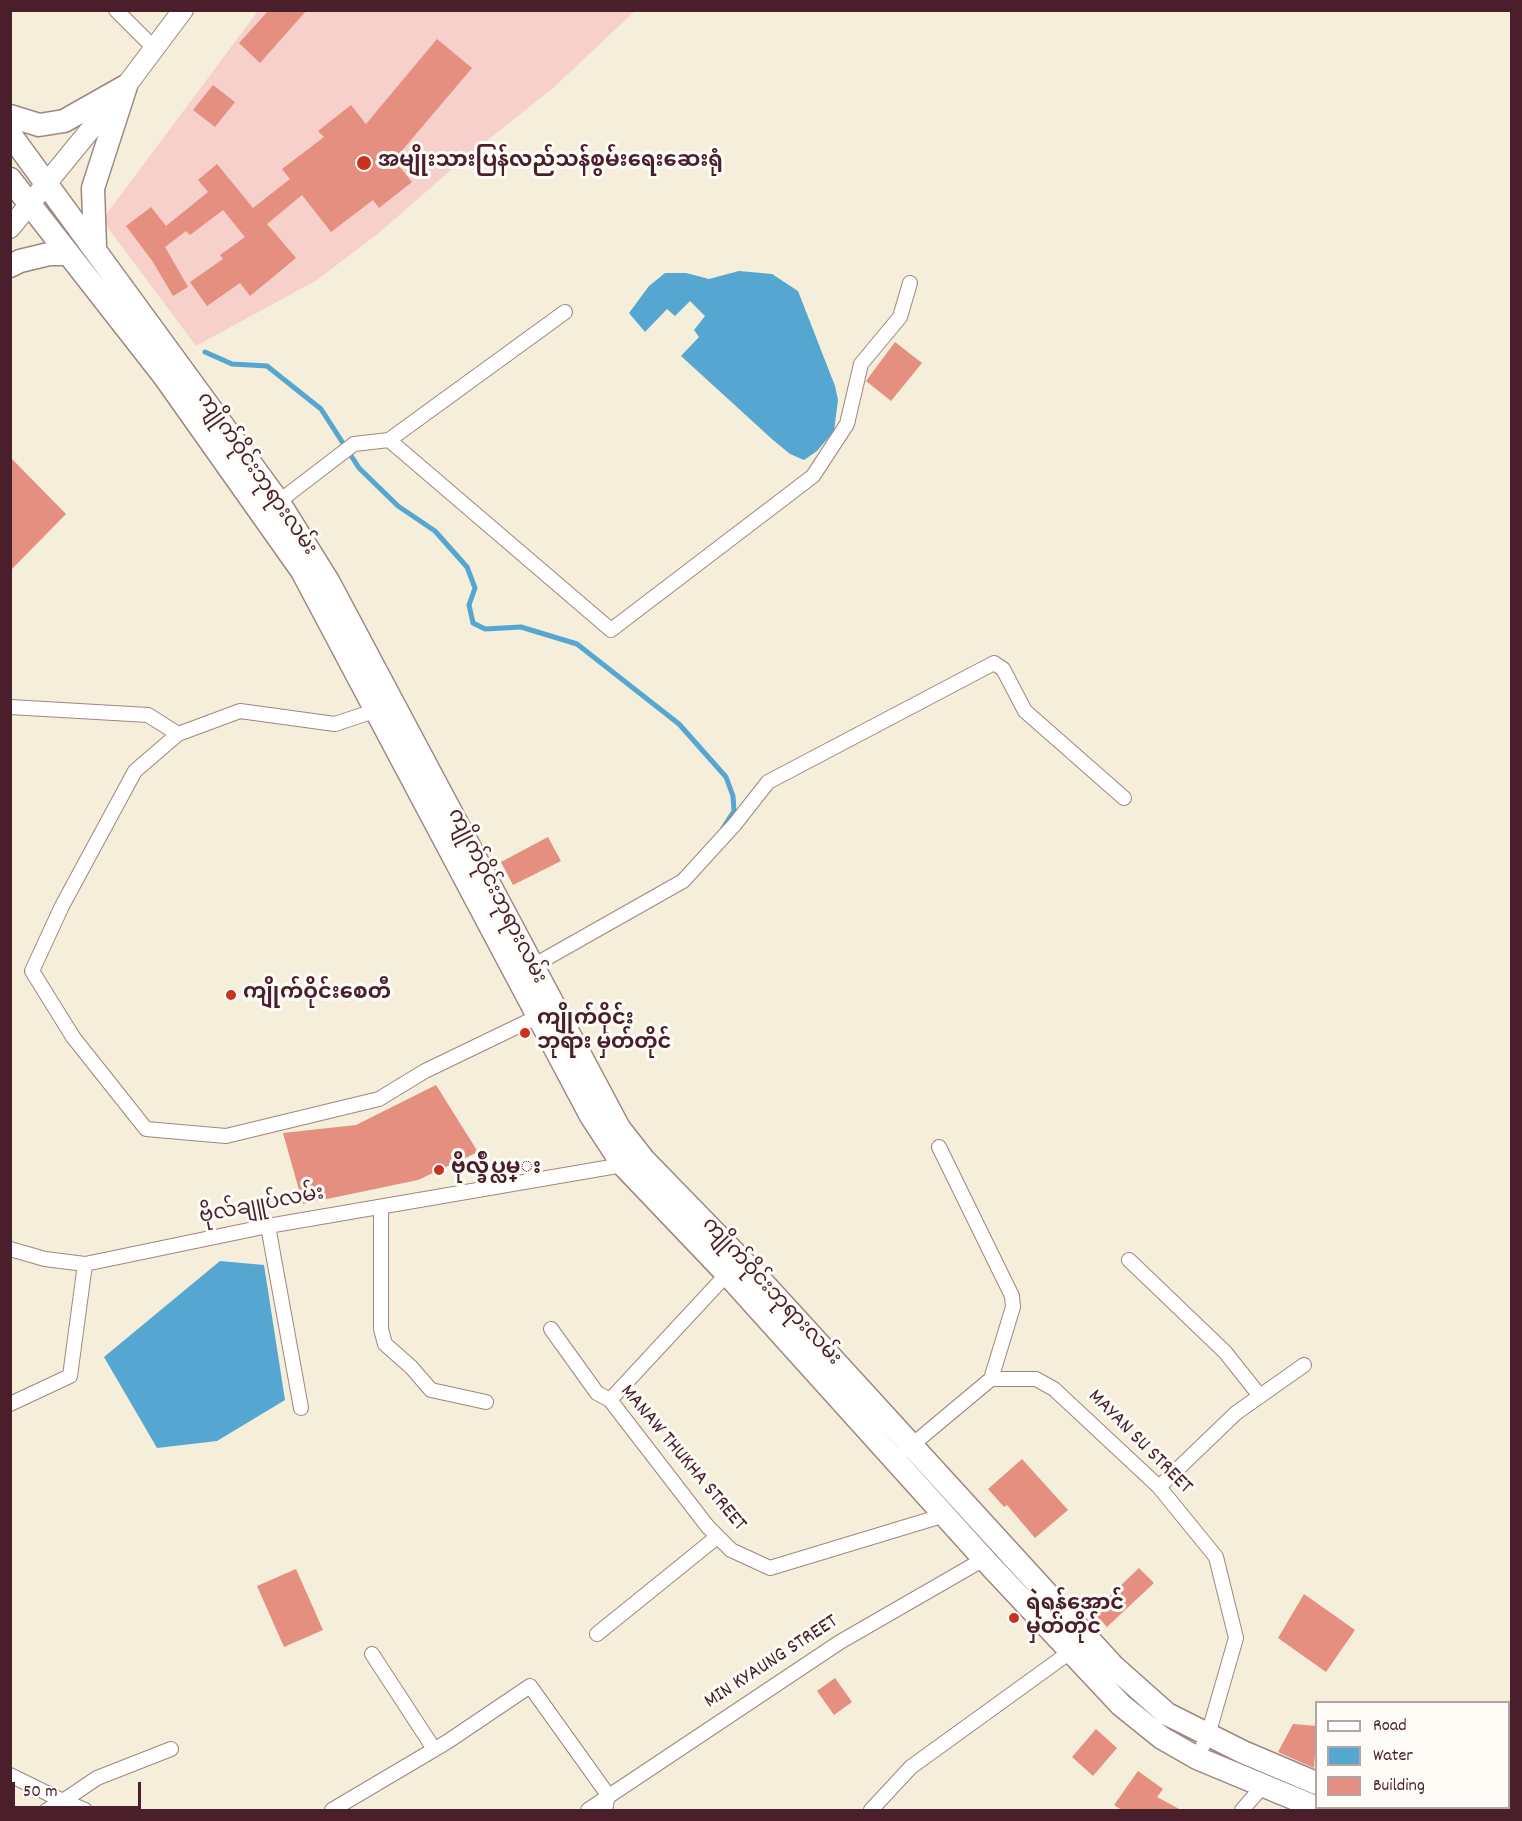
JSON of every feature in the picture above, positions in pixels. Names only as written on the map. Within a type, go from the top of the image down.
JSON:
[{"type":"main road","points":[[10,228],[48,185],[183,10]]},
{"type":"main road","points":[[10,116],[39,125],[64,121],[126,86]]},
{"type":"main road","points":[[95,248],[93,188],[126,86]]},
{"type":"main road","name":"ကျိုက်ဝိုင်းဘုရားလမ်း","points":[[10,134],[95,248],[270,508],[339,602],[425,760],[531,967],[618,1128],[734,1267],[904,1453],[1004,1546],[1113,1666],[1167,1714],[1208,1735],[1315,1782]]},
{"type":"main road","name":"ကျိုက်ဝိုင်းဘုရားလမ်း","points":[[10,178],[270,508],[537,1017],[591,1116],[623,1165],[734,1267]]},
{"type":"main road","points":[[10,266],[20,261],[49,254],[68,254]]},
{"type":"main road","name":"ကျိုက်ဝိုင်းဘုရားလမ်း","points":[[904,1453],[945,1515],[1121,1705],[1162,1738],[1197,1758],[1315,1807]]},
{"type":"main road","points":[[984,1559],[1004,1546]]},
{"type":"street","points":[[116,10],[154,48]]},
{"type":"street","points":[[389,440],[611,630],[813,476],[847,424],[861,364],[900,317],[910,283]]},
{"type":"street","points":[[270,508],[354,444],[389,440],[565,312]]},
{"type":"street","points":[[531,967],[683,881],[735,824],[768,782],[994,663],[1003,669],[1025,711],[1124,798]]},
{"type":"street","points":[[10,707],[148,715],[178,734]]},
{"type":"street","points":[[377,710],[335,724],[240,711],[178,734],[135,771],[62,906],[32,971],[73,1037],[146,1129],[226,1136],[379,1100],[425,1071],[537,1017]]},
{"type":"street","points":[[904,1453],[990,1379],[1013,1307],[1012,1296],[939,1147]]},
{"type":"street","name":"ဗိုလ်ချူပ်လမ်း","points":[[10,1249],[45,1259],[85,1264],[268,1226],[623,1165]]},
{"type":"street","points":[[381,1207],[381,1329],[385,1344],[411,1367],[431,1390],[486,1402]]},
{"type":"street","points":[[268,1226],[301,1408]]},
{"type":"street","points":[[1129,1260],[1224,1352],[1260,1396]]},
{"type":"street","points":[[10,1404],[70,1376],[85,1264]]},
{"type":"street","points":[[610,1400],[734,1267]]},
{"type":"street","name":"MANAW THUKHA STREET","points":[[551,1329],[597,1393],[610,1400],[717,1537],[731,1550],[770,1568],[945,1515]]},
{"type":"street","points":[[1159,1487],[1217,1430],[1304,1365]]},
{"type":"street","name":"MAYAN SU STREET","points":[[990,1379],[1036,1379],[1054,1389],[1159,1487],[1216,1557],[1236,1638],[1208,1735],[1197,1758]]},
{"type":"street","points":[[597,1634],[717,1537]]},
{"type":"street","name":"MIN KYAUNG STREET","points":[[588,1810],[840,1642],[984,1559]]},
{"type":"street","points":[[870,1810],[880,1804],[911,1767],[1071,1652]]},
{"type":"street","points":[[372,1654],[434,1749]]},
{"type":"street","points":[[332,1810],[434,1749],[530,1686],[608,1795],[605,1810]]},
{"type":"street","points":[[47,1810],[97,1778],[171,1749]]},
{"type":"street","points":[[10,1776],[85,1810]]},
{"type":"street","points":[[1242,1810],[1263,1786]]},
{"type":"shaded area","points":[[258,11],[635,11],[553,88],[460,162],[380,232],[317,280],[196,346],[102,220]]},
{"type":"water","points":[[739,271],[772,274],[798,291],[835,386],[838,400],[834,431],[817,451],[804,460],[790,454],[773,440],[681,356],[699,337],[694,330],[705,316],[690,301],[675,316],[667,309],[645,332],[629,313],[649,286],[665,273],[686,273],[709,279]]},
{"type":"water","points":[[220,1261],[264,1265],[285,1400],[217,1441],[157,1448],[104,1357]]},
{"type":"building","points":[[269,10],[307,10],[260,63],[239,43]]},
{"type":"building","points":[[437,39],[472,68],[394,160],[412,182],[379,208],[373,200],[331,232],[302,195],[267,224],[296,258],[250,296],[240,283],[207,306],[190,282],[223,259],[220,255],[245,237],[223,210],[190,235],[186,231],[165,247],[188,287],[173,296],[153,262],[126,226],[151,207],[166,226],[208,192],[198,180],[217,164],[253,208],[290,179],[282,169],[324,137],[318,131],[351,105],[366,124]]},
{"type":"building","points":[[213,85],[235,102],[215,127],[193,110]]},
{"type":"building","points":[[895,342],[922,363],[891,401],[866,381]]},
{"type":"building","points":[[10,457],[66,514],[10,571]]},
{"type":"building","points":[[548,837],[561,861],[513,885],[501,862]]},
{"type":"building","points":[[436,1085],[478,1152],[418,1180],[303,1204],[283,1133],[356,1125]]},
{"type":"building","points":[[1022,1459],[1068,1510],[1035,1538],[1007,1505],[1004,1507],[988,1489]]},
{"type":"building","points":[[1139,1568],[1154,1583],[1107,1627],[1093,1612]]},
{"type":"building","points":[[296,1569],[323,1630],[284,1647],[257,1586]]},
{"type":"building","points":[[1304,1594],[1355,1630],[1326,1672],[1278,1638]]},
{"type":"building","points":[[835,1678],[852,1702],[834,1715],[817,1691]]},
{"type":"building","points":[[1293,1724],[1315,1726],[1314,1768],[1278,1752]]},
{"type":"building","points":[[1096,1729],[1117,1748],[1093,1776],[1072,1757]]},
{"type":"building","points":[[1138,1771],[1163,1789],[1157,1797],[1181,1810],[1122,1810],[1114,1805]]},
{"type":"waterway","points":[[205,352],[232,364],[267,366],[321,409],[359,468],[398,506],[435,531],[467,567],[475,588],[469,605],[473,623],[485,629],[521,627],[577,644],[679,724],[726,777],[733,796],[734,811],[723,828]]},
{"type":"place","name":"အမျိုးသားပြန်လည်သန်စွမ်းရေးဆေးရုံ","points":[[364,163]]},
{"type":"place","name":"ကျိုက်ဝိုင်းစေတီ","points":[[231,995]]},
{"type":"place","name":"ကျိုက်ဝိုင်း ဘုရား မှတ်တိုင်","points":[[525,1033]]},
{"type":"place","name":"ဗိုလ္ခ်ဳပ္လမ္း","points":[[439,1170]]},
{"type":"place","name":"ရဲရန်အောင် မှတ်တိုင်","points":[[1014,1618]]}]
